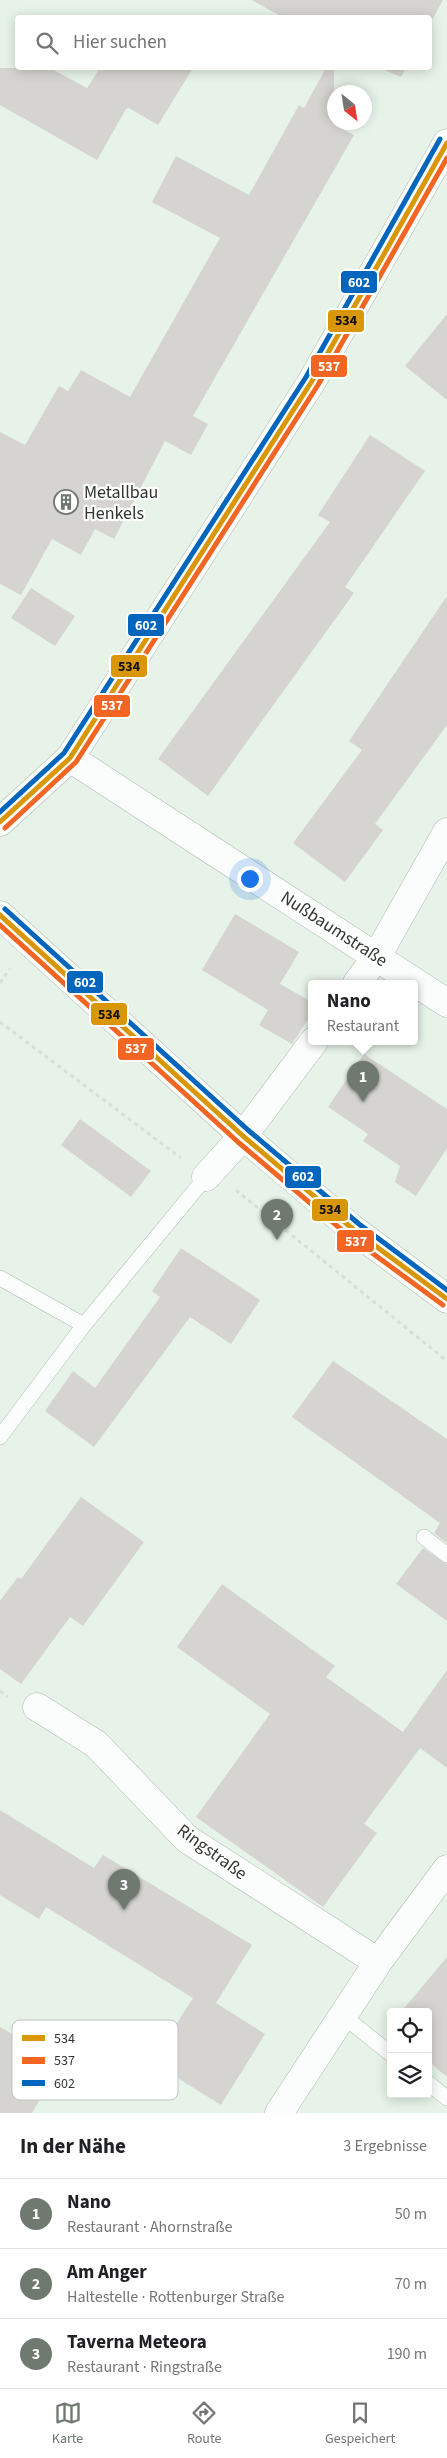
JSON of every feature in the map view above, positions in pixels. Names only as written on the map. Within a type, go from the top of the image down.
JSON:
[{"type":"street","points":[[0,822],[70,758],[312,381],[447,143]]},
{"type":"street","name":"Nußbaumstraße","points":[[70,758],[413,980]]},
{"type":"street","points":[[359,980],[377,956],[447,832]]},
{"type":"street","points":[[0,915],[243,1136],[354,1230],[447,1299]]},
{"type":"street","name":"Nußbaumstraße","points":[[418,984],[447,1003]]},
{"type":"street","points":[[206,1177],[243,1136],[311,1045]]},
{"type":"street","name":"Ringstraße","points":[[37,1707],[96,1744],[187,1839],[378,1962]]},
{"type":"street","points":[[279,2113],[378,1962],[447,1869]]},
{"type":"lane","points":[[0,1437],[84,1325],[206,1177]]},
{"type":"lane","points":[[0,1278],[84,1325]]},
{"type":"lane","points":[[424,1537],[447,1555]]},
{"type":"lane","points":[[343,2016],[390,2053]]},
{"type":"lane","points":[[432,2086],[447,2098]]},
{"type":"path","points":[[0,1022],[206,1177],[238,1190],[447,1361]]},
{"type":"building","points":[[252,0],[443,0],[432,20],[432,15],[279,15]]},
{"type":"building","points":[[0,68],[54,70],[87,88],[99,70],[192,70],[158,125],[129,108],[126,109],[97,160],[0,105]]},
{"type":"building","points":[[325,70],[334,70],[334,85],[327,85],[327,130],[344,130],[354,135],[193,416],[208,424],[191,455],[165,441],[114,539],[95,529],[81,555],[52,539],[21,595],[0,584],[0,432],[25,445],[59,386],[68,391],[81,370],[130,397],[220,238],[152,202],[176,156],[249,195],[299,105],[304,108]]},
{"type":"building","points":[[385,70],[405,70],[401,77]]},
{"type":"building","points":[[447,314],[447,400],[405,366]]},
{"type":"building","points":[[370,435],[425,471],[345,587],[354,593],[208,796],[158,759],[330,522],[318,515]]},
{"type":"building","points":[[31,588],[75,616],[55,646],[11,618]]},
{"type":"building","points":[[447,596],[447,725],[375,824],[383,830],[345,882],[293,843],[362,750],[349,741]]},
{"type":"building","points":[[235,914],[299,952],[280,984],[308,1000],[308,1019],[292,1044],[259,1025],[268,1010],[202,970]]},
{"type":"building","points":[[364,1054],[447,1109],[447,1148],[416,1196],[395,1182],[400,1166],[363,1141],[368,1134],[328,1107]]},
{"type":"building","points":[[80,1119],[151,1171],[131,1197],[61,1145]]},
{"type":"building","points":[[181,1248],[260,1300],[231,1344],[190,1317],[94,1447],[45,1411],[73,1371],[95,1388],[160,1297],[152,1291]]},
{"type":"building","points":[[333,1361],[447,1439],[447,1543],[434,1533],[440,1523],[292,1417]]},
{"type":"building","points":[[81,1497],[144,1542],[83,1626],[70,1617],[21,1684],[0,1669],[0,1601],[18,1577],[21,1579]]},
{"type":"building","points":[[423,1548],[447,1564],[447,1621],[396,1584]]},
{"type":"building","points":[[222,1584],[335,1666],[326,1677],[403,1732],[447,1670],[447,1768],[420,1748],[364,1824],[377,1833],[323,1907],[196,1817],[270,1714],[177,1647]]},
{"type":"building","points":[[0,1810],[94,1868],[103,1855],[252,1945],[216,2003],[265,2034],[221,2105],[178,2078],[178,2021],[193,1998],[46,1907],[39,1919],[0,1895]]},
{"type":"building","points":[[447,1957],[447,2077],[432,2064],[432,2008],[404,2008]]},
{"type":"building","points":[[0,2027],[12,2034],[12,2100],[39,2100],[32,2113],[0,2113]]},
{"type":"transit line","name":"602","points":[[0,812],[64,753],[306,377],[440,139]]},
{"type":"transit line","name":"534","points":[[0,822],[70,758],[312,381],[447,143]]},
{"type":"transit line","name":"537","points":[[5,828],[76,762],[318,385],[447,158]]},
{"type":"transit line","name":"602","points":[[5,909],[248,1130],[359,1224],[447,1290]]},
{"type":"transit line","name":"534","points":[[0,915],[243,1136],[354,1230],[447,1299]]},
{"type":"transit line","name":"537","points":[[0,925],[238,1142],[349,1236],[443,1305]]},
{"type":"place","name":"Metallbau Henkels","points":[[66,502]]},
{"type":"place","name":"Nano","points":[[363,1102]]},
{"type":"place","name":"Am Anger","points":[[277,1240]]},
{"type":"place","name":"Taverna Meteora","points":[[124,1910]]}]
